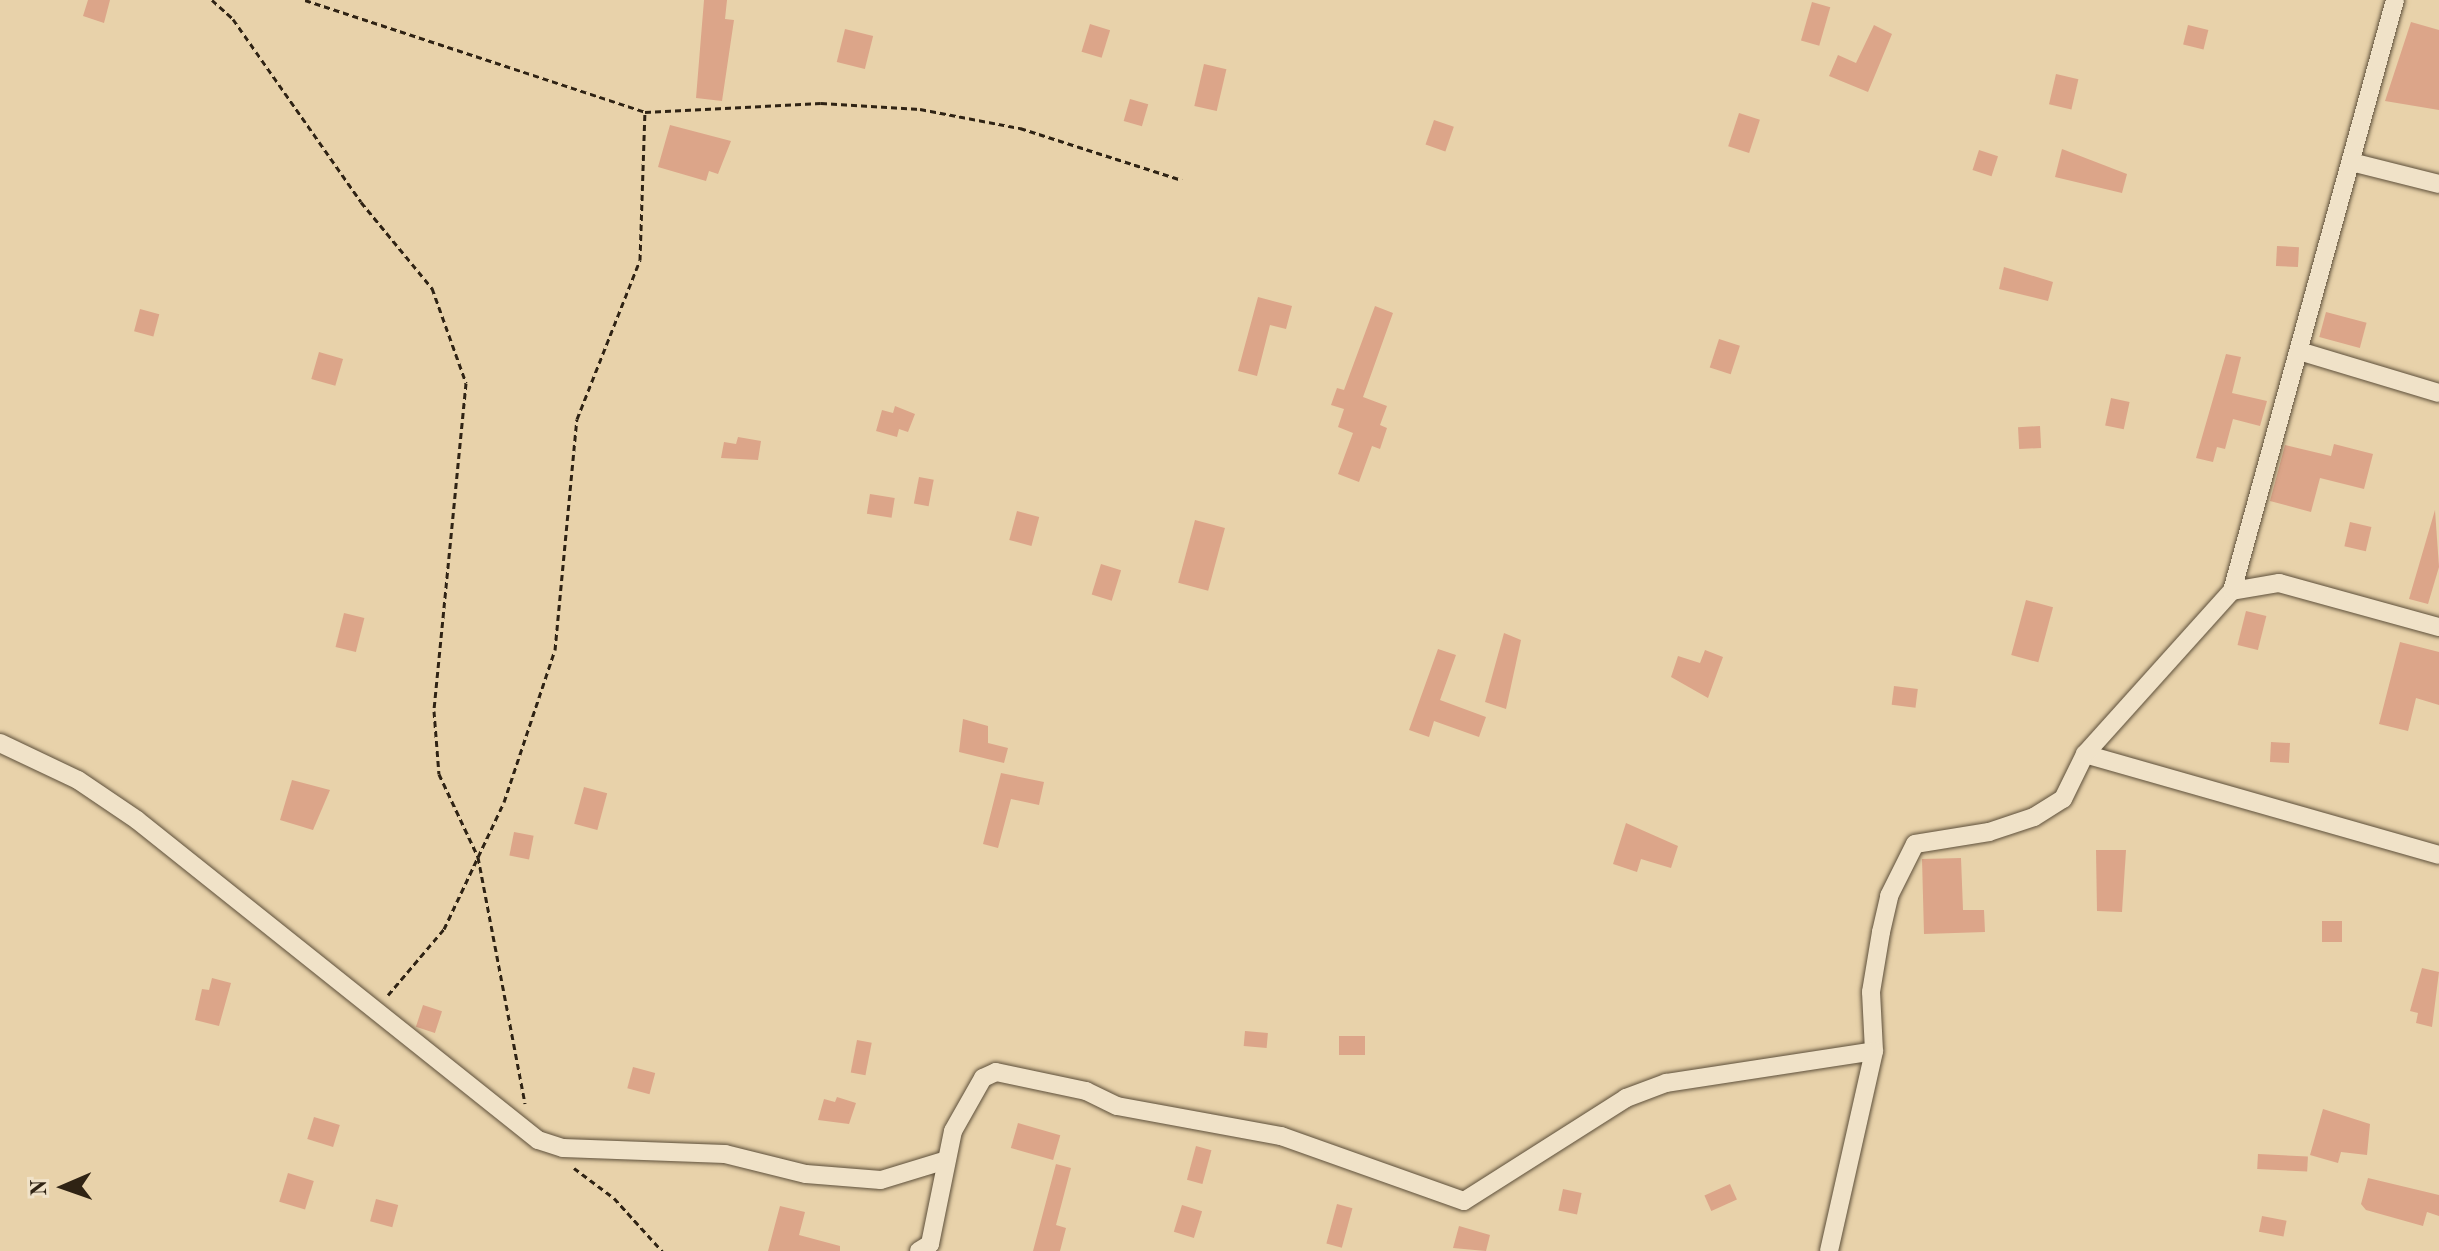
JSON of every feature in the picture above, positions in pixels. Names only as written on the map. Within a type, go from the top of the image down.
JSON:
[{"type":"street","points":[[1829,1251],[1874,1051],[1871,992],[1881,932],[1889,896],[1915,844],[2034,817],[2063,799],[2085,754],[2232,591],[2395,0]]},
{"type":"street","points":[[2351,162],[2439,184]]},
{"type":"street","points":[[2299,351],[2439,393]]},
{"type":"street","points":[[2232,591],[2279,583],[2439,627]]},
{"type":"street","points":[[0,743],[78,780],[137,820],[377,1007],[538,1140],[563,1148],[725,1154],[806,1174],[881,1180],[943,1161]]},
{"type":"street","points":[[2085,754],[2439,855]]},
{"type":"street","points":[[919,1251],[930,1244],[943,1161],[976,1091],[996,1072],[1086,1091],[1117,1106],[1281,1136],[1464,1201],[1626,1098],[1666,1083],[1874,1051]]},
{"type":"path","points":[[212,0],[233,19],[361,202],[432,288],[466,383],[434,711],[439,774],[478,857],[496,973],[538,1140]]},
{"type":"path","points":[[305,0],[645,112],[821,103],[920,109],[1020,128],[1182,180]]},
{"type":"path","points":[[377,1007],[444,929],[478,857],[555,650],[577,419],[640,260],[645,112]]},
{"type":"path","points":[[563,1159],[614,1198],[662,1251]]},
{"type":"building","points":[[88,0],[110,0],[104,23],[83,16]]},
{"type":"building","points":[[704,0],[727,0],[725,19],[734,20],[722,101],[696,98]]},
{"type":"building","points":[[1812,2],[1830,7],[1819,46],[1801,40]]},
{"type":"building","points":[[2411,22],[2439,30],[2439,110],[2385,101]]},
{"type":"building","points":[[1090,24],[1110,30],[1102,58],[1082,52]]},
{"type":"building","points":[[1874,25],[1892,34],[1868,92],[1829,76],[1838,55],[1856,63]]},
{"type":"building","points":[[2188,25],[2208,30],[2204,49],[2183,44]]},
{"type":"building","points":[[845,29],[873,36],[865,69],[837,62]]},
{"type":"building","points":[[1204,64],[1226,69],[1217,111],[1194,106]]},
{"type":"building","points":[[2056,74],[2078,79],[2071,109],[2049,104]]},
{"type":"building","points":[[1130,99],[1148,104],[1142,126],[1124,121]]},
{"type":"building","points":[[1739,113],[1760,120],[1749,153],[1728,146]]},
{"type":"building","points":[[1434,120],[1454,127],[1445,151],[1426,145]]},
{"type":"building","points":[[670,125],[731,141],[718,174],[709,171],[706,181],[658,167]]},
{"type":"building","points":[[2062,149],[2127,174],[2122,193],[2055,177]]},
{"type":"building","points":[[1979,150],[1998,156],[1992,176],[1973,170]]},
{"type":"building","points":[[2277,246],[2299,247],[2298,267],[2276,266]]},
{"type":"building","points":[[2004,267],[2053,282],[2048,301],[1999,289]]},
{"type":"building","points":[[1258,297],[1292,306],[1286,329],[1270,325],[1257,376],[1238,371]]},
{"type":"building","points":[[1375,306],[1393,313],[1363,397],[1387,406],[1380,425],[1387,428],[1380,449],[1372,446],[1359,482],[1338,474],[1353,433],[1338,427],[1344,409],[1331,405],[1337,388],[1344,390]]},
{"type":"building","points":[[140,309],[159,314],[153,336],[134,331]]},
{"type":"building","points":[[2326,312],[2367,323],[2360,348],[2319,337]]},
{"type":"building","points":[[1719,339],[1740,346],[1731,374],[1710,368]]},
{"type":"building","points":[[319,352],[343,359],[335,386],[311,379]]},
{"type":"building","points":[[2226,354],[2241,357],[2232,393],[2267,401],[2260,426],[2233,419],[2225,449],[2217,447],[2213,462],[2196,458]]},
{"type":"building","points":[[2111,398],[2130,402],[2124,429],[2105,425]]},
{"type":"building","points":[[895,406],[915,414],[908,432],[899,429],[897,437],[876,431],[882,410],[893,413]]},
{"type":"building","points":[[2040,426],[2041,448],[2019,449],[2018,427]]},
{"type":"building","points":[[738,437],[761,441],[758,460],[721,458],[724,442],[736,444]]},
{"type":"building","points":[[2334,444],[2373,454],[2364,489],[2320,478],[2311,512],[2270,501],[2285,445],[2331,456]]},
{"type":"building","points":[[919,477],[934,480],[929,506],[914,504]]},
{"type":"building","points":[[870,494],[895,498],[892,518],[867,514]]},
{"type":"building","points":[[2435,510],[2439,567],[2428,604],[2409,599]]},
{"type":"building","points":[[1017,511],[1039,517],[1031,546],[1009,540]]},
{"type":"building","points":[[1195,520],[1225,528],[1208,591],[1178,583]]},
{"type":"building","points":[[2350,522],[2371,527],[2366,551],[2344,546]]},
{"type":"building","points":[[1101,564],[1121,570],[1112,601],[1092,595]]},
{"type":"building","points":[[2026,600],[2053,607],[2038,662],[2011,655]]},
{"type":"building","points":[[2246,611],[2266,616],[2258,650],[2238,645]]},
{"type":"building","points":[[344,613],[364,618],[356,652],[336,647]]},
{"type":"building","points":[[1504,633],[1521,640],[1506,709],[1485,702]]},
{"type":"building","points":[[2400,642],[2439,652],[2439,705],[2416,698],[2408,731],[2379,724]]},
{"type":"building","points":[[1438,649],[1456,655],[1440,700],[1486,717],[1479,737],[1434,721],[1429,737],[1409,730]]},
{"type":"building","points":[[1705,650],[1723,657],[1708,698],[1671,677],[1678,656],[1700,663]]},
{"type":"building","points":[[1894,686],[1918,689],[1916,708],[1892,705]]},
{"type":"building","points":[[963,719],[988,726],[988,743],[1008,748],[1004,763],[959,752]]},
{"type":"building","points":[[2271,742],[2290,743],[2289,763],[2270,762]]},
{"type":"building","points":[[1001,773],[1044,782],[1039,805],[1011,799],[998,848],[983,844]]},
{"type":"building","points":[[292,780],[330,790],[313,830],[280,820]]},
{"type":"building","points":[[584,787],[607,793],[597,830],[574,824]]},
{"type":"building","points":[[1626,823],[1678,846],[1671,868],[1641,859],[1637,872],[1613,864]]},
{"type":"building","points":[[514,832],[534,836],[529,859],[509,856]]},
{"type":"building","points":[[2096,850],[2126,850],[2122,912],[2097,911]]},
{"type":"building","points":[[1961,858],[1963,910],[1984,910],[1985,932],[1924,934],[1922,859]]},
{"type":"building","points":[[2322,921],[2342,921],[2342,942],[2322,942]]},
{"type":"building","points":[[2422,968],[2439,972],[2432,1027],[2416,1023],[2418,1013],[2410,1011]]},
{"type":"building","points":[[212,978],[231,983],[219,1026],[195,1020],[202,989],[209,990]]},
{"type":"building","points":[[423,1005],[442,1011],[435,1033],[416,1027]]},
{"type":"building","points":[[1245,1031],[1268,1033],[1267,1048],[1244,1046]]},
{"type":"building","points":[[1339,1036],[1365,1036],[1365,1055],[1339,1055]]},
{"type":"building","points":[[857,1040],[872,1043],[865,1075],[851,1072]]},
{"type":"building","points":[[633,1067],[655,1073],[650,1094],[627,1088]]},
{"type":"building","points":[[837,1097],[856,1103],[849,1124],[818,1120],[824,1099],[835,1102]]},
{"type":"building","points":[[2323,1109],[2370,1124],[2367,1155],[2341,1152],[2338,1163],[2310,1155]]},
{"type":"building","points":[[314,1117],[340,1125],[333,1147],[307,1139]]},
{"type":"building","points":[[1018,1123],[1060,1135],[1053,1160],[1011,1148]]},
{"type":"building","points":[[1196,1146],[1211,1150],[1202,1184],[1187,1180]]},
{"type":"building","points":[[2258,1154],[2308,1157],[2307,1172],[2257,1169]]},
{"type":"building","points":[[1056,1164],[1071,1168],[1056,1225],[1066,1228],[1060,1251],[1033,1251]]},
{"type":"building","points":[[288,1173],[314,1181],[305,1210],[279,1202]]},
{"type":"building","points":[[2368,1178],[2439,1195],[2439,1216],[2427,1212],[2423,1226],[2366,1210],[2361,1204]]},
{"type":"building","points":[[1730,1184],[1737,1200],[1711,1211],[1704,1195]]},
{"type":"building","points":[[1563,1189],[1582,1193],[1577,1214],[1558,1211]]},
{"type":"building","points":[[376,1199],[398,1205],[392,1227],[370,1221]]},
{"type":"building","points":[[1337,1204],[1352,1208],[1342,1248],[1326,1244]]},
{"type":"building","points":[[1182,1205],[1202,1211],[1194,1238],[1174,1232]]},
{"type":"building","points":[[780,1206],[805,1212],[799,1235],[840,1246],[840,1251],[768,1251]]},
{"type":"building","points":[[2262,1216],[2287,1221],[2283,1236],[2259,1232]]},
{"type":"building","points":[[1459,1226],[1490,1235],[1486,1251],[1453,1248]]}]
